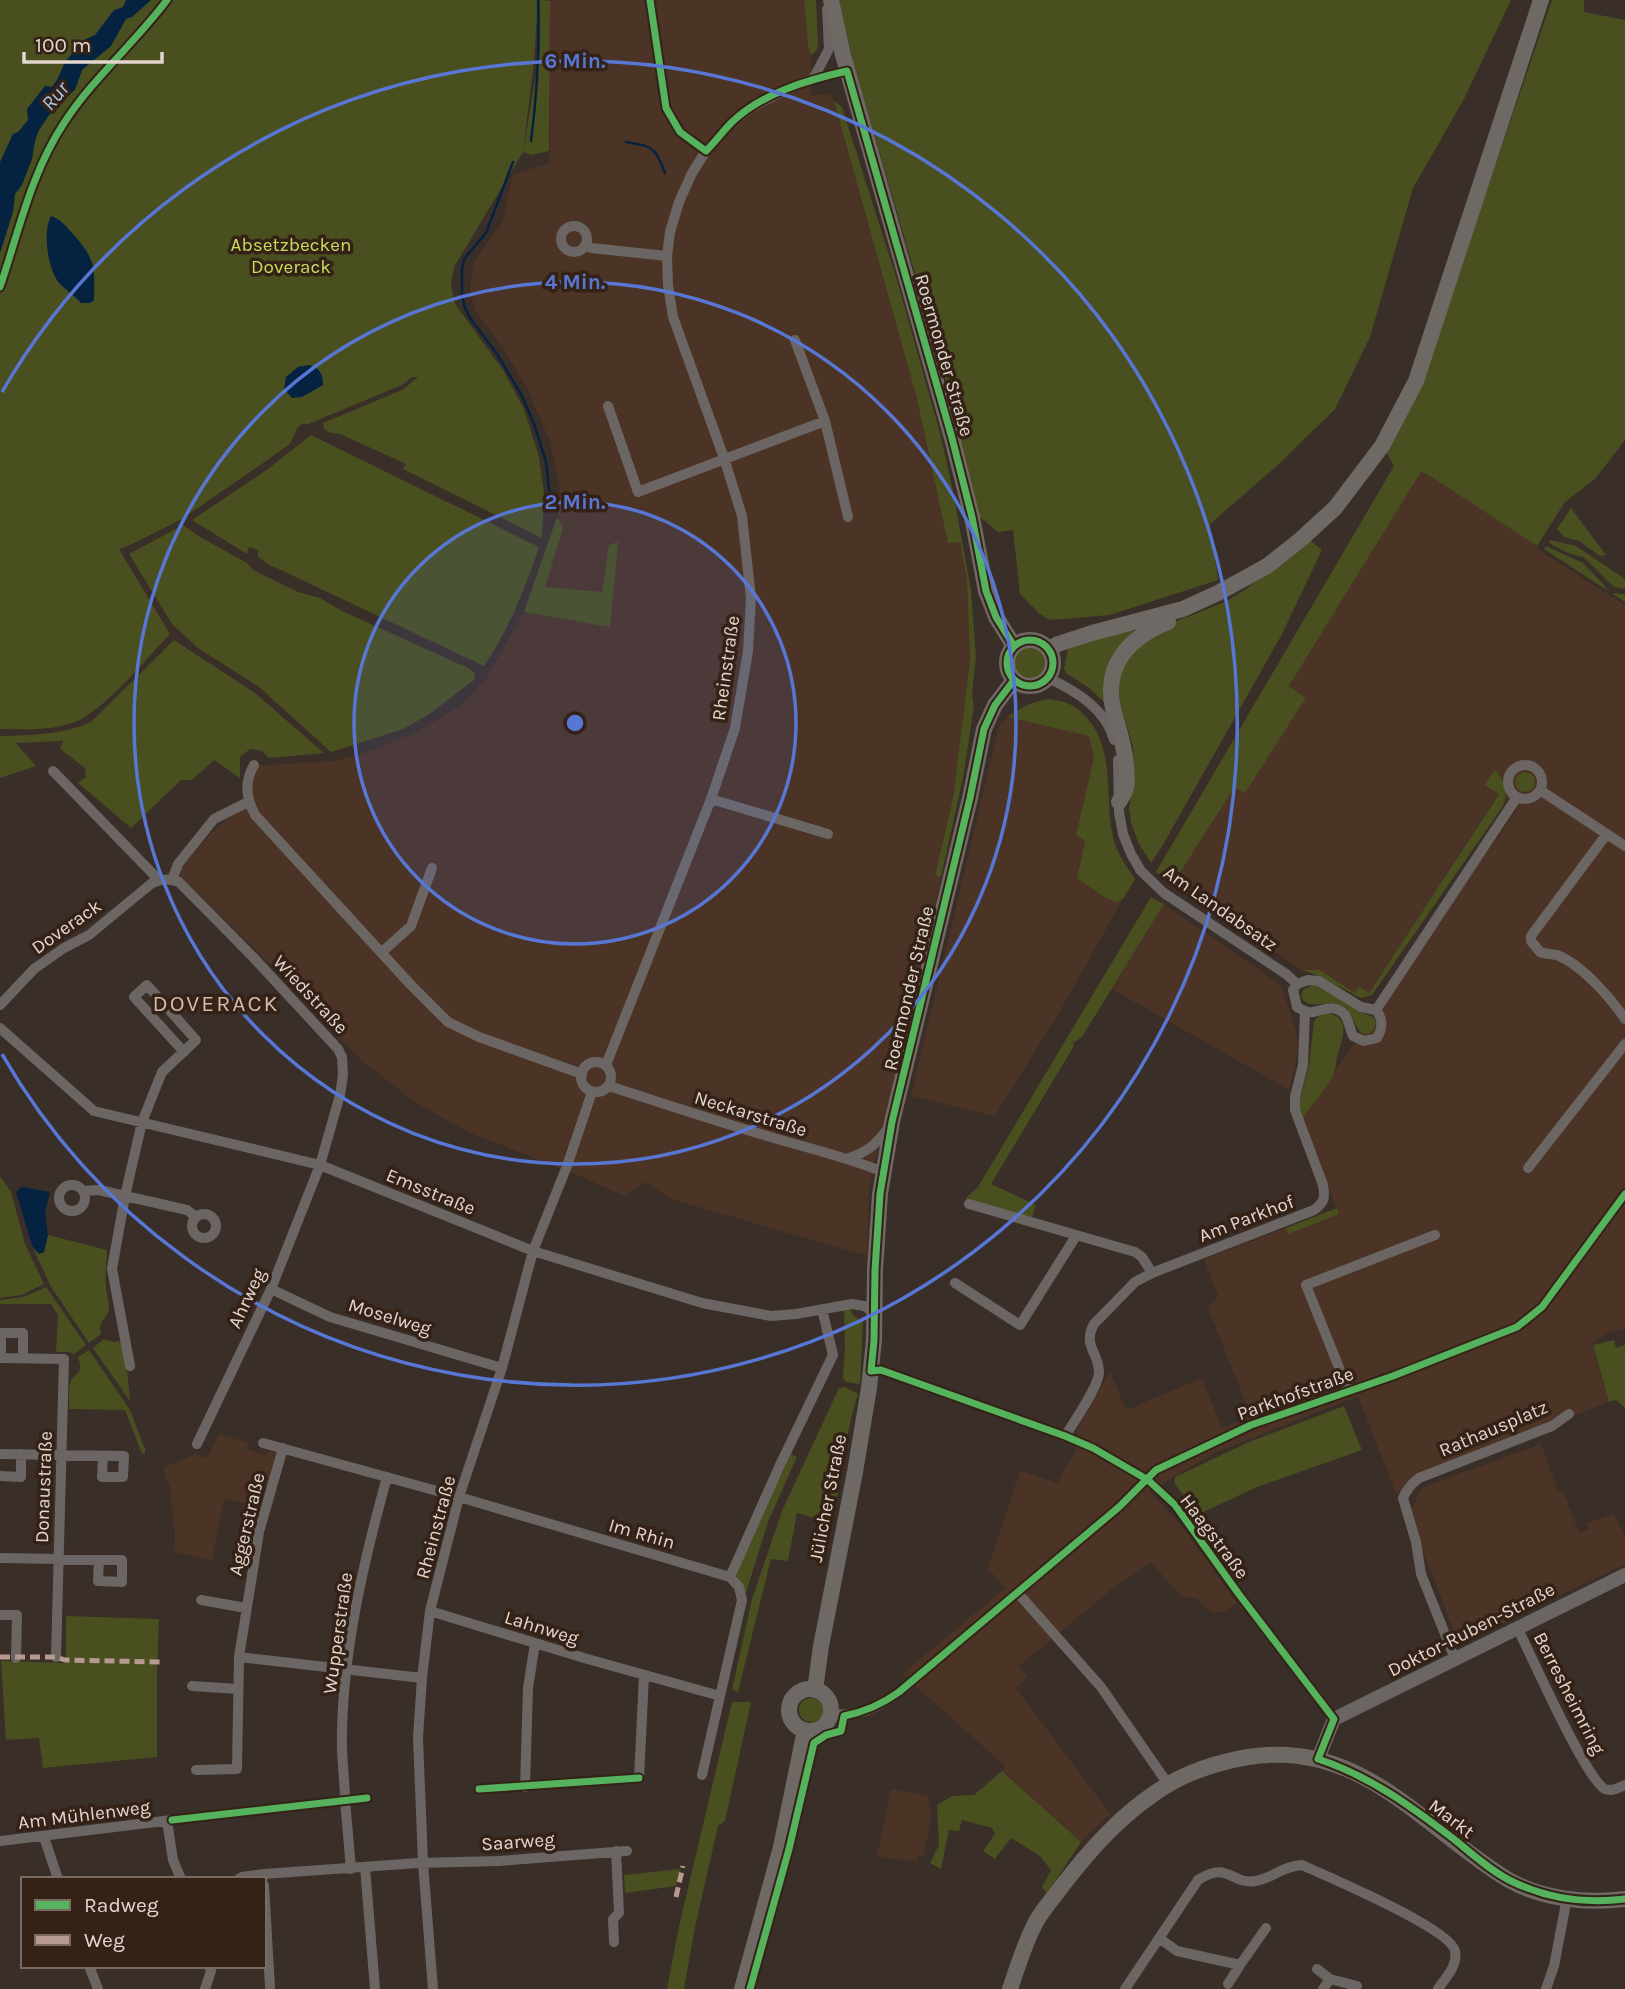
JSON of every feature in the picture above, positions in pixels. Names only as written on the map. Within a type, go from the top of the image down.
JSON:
[{"type":"main road","name":"Roermonder Straße","points":[[828,0],[952,438],[972,517],[986,591],[996,617],[1014,646]]},
{"type":"main road","points":[[1119,802],[1126,787],[1124,744],[1113,706],[1111,685],[1116,665],[1127,647],[1145,632],[1214,603],[1244,586],[1335,508],[1382,446],[1416,381],[1541,0]]},
{"type":"main road","points":[[1049,649],[1092,633],[1182,610],[1254,575]]},
{"type":"main road","points":[[1036,640],[1049,649],[1053,663],[1048,678],[1035,686],[1014,680],[1007,667],[1007,659],[1014,646],[1021,641],[1036,640]]},
{"type":"main road","name":"Roermonder Straße","points":[[874,1313],[874,1270],[883,1172],[892,1122],[984,729],[995,705],[1014,680]]},
{"type":"main road","name":"Jülicher Straße","points":[[815,1690],[871,1371],[874,1313]]},
{"type":"main road","points":[[815,1690],[827,1698],[831,1714],[825,1725],[819,1729],[804,1730],[797,1727],[789,1713],[793,1698],[800,1692],[815,1690]]},
{"type":"main road","points":[[742,1989],[780,1847],[804,1730]]},
{"type":"main road","name":"Markt","points":[[1010,1989],[1036,1922],[1043,1911],[1117,1821],[1168,1784],[1211,1765],[1269,1754],[1318,1759],[1341,1766],[1388,1791],[1509,1880],[1540,1893],[1603,1902],[1625,1899]]},
{"type":"street","points":[[650,0],[666,108],[680,132],[706,151]]},
{"type":"street","points":[[813,79],[829,49],[828,0]]},
{"type":"street","name":"Rheinstraße","points":[[609,1086],[611,1077],[606,1065],[711,799],[735,728],[751,617],[742,516],[673,317],[668,285],[670,232],[692,173],[706,151],[733,121],[771,96],[813,79],[848,71]]},
{"type":"street","points":[[585,245],[591,248],[667,256]]},
{"type":"street","points":[[796,340],[825,421],[848,517]]},
{"type":"street","points":[[608,406],[638,492],[825,421]]},
{"type":"street","name":"Am Landabsatz","points":[[1048,678],[1081,696],[1094,707],[1112,730],[1124,834],[1141,871],[1164,893],[1297,984]]},
{"type":"street","points":[[254,765],[249,773],[246,789],[248,802],[255,815],[448,1022],[479,1037],[582,1074]]},
{"type":"street","points":[[1518,766],[1537,770],[1541,778],[1540,790],[1531,798],[1517,797],[1510,790],[1508,779],[1511,772],[1518,766]]},
{"type":"street","points":[[53,771],[157,881],[172,880],[178,864],[214,819],[248,802]]},
{"type":"street","points":[[1540,790],[1625,846]]},
{"type":"street","points":[[1376,1010],[1517,797]]},
{"type":"street","points":[[711,799],[828,834]]},
{"type":"street","points":[[1606,835],[1531,936],[1531,940],[1540,952],[1555,955],[1571,963],[1589,978],[1614,1003],[1625,1019]]},
{"type":"street","points":[[382,952],[411,926],[432,868]]},
{"type":"street","name":"Wiedstraße","points":[[172,880],[178,882],[252,956],[338,1049],[342,1057],[343,1075],[340,1095],[320,1165]]},
{"type":"street","name":"Doverack","points":[[0,1005],[34,969],[89,935],[157,881]]},
{"type":"street","points":[[1308,979],[1320,981],[1351,1002],[1376,1010],[1382,1022],[1379,1034],[1374,1039],[1364,1041],[1353,1037],[1345,1015],[1339,1011],[1329,1008],[1305,1012],[1297,1007],[1293,990],[1297,984],[1308,979]]},
{"type":"street","points":[[130,1366],[112,1269],[125,1196],[142,1122],[162,1072],[184,1052],[196,1040],[147,985],[134,997],[184,1052]]},
{"type":"street","name":"Am Parkhof","points":[[1065,1436],[1098,1381],[1100,1369],[1089,1339],[1090,1332],[1094,1324],[1135,1282],[1314,1210],[1322,1204],[1325,1197],[1323,1185],[1295,1110],[1295,1097],[1303,1065],[1305,1012]]},
{"type":"street","name":"Emsstraße","points":[[0,1028],[94,1111],[320,1165],[533,1251],[702,1303],[771,1316],[852,1304],[864,1306],[874,1313]]},
{"type":"street","points":[[1528,1168],[1625,1044]]},
{"type":"street","points":[[606,1065],[593,1063],[584,1069],[583,1085],[592,1092],[604,1090],[609,1086]]},
{"type":"street","name":"Neckarstraße","points":[[609,1086],[769,1137],[849,1158],[883,1172]]},
{"type":"street","name":"Rheinstraße","points":[[433,1989],[423,1863],[418,1737],[430,1611],[459,1497],[502,1368],[533,1251],[567,1166],[592,1092]]},
{"type":"street","points":[[849,1158],[867,1152],[880,1140],[892,1122]]},
{"type":"street","name":"Ahrweg","points":[[197,1444],[271,1289],[320,1165]]},
{"type":"street","points":[[83,1191],[99,1190],[187,1210],[196,1217]]},
{"type":"street","name":"Parkhofstraße","points":[[831,1714],[844,1716],[865,1712],[886,1702],[1119,1507],[1156,1470],[1230,1434],[1393,1376],[1517,1327],[1542,1307],[1625,1194]]},
{"type":"street","points":[[969,1204],[1135,1252],[1142,1257],[1152,1273]]},
{"type":"street","points":[[1349,1390],[1306,1285],[1435,1235]]},
{"type":"street","points":[[955,1283],[1020,1325],[1076,1236]]},
{"type":"street","name":"Moselweg","points":[[271,1289],[330,1317],[502,1368]]},
{"type":"street","points":[[702,1775],[742,1600],[739,1587],[730,1577],[833,1355],[822,1309]]},
{"type":"street","name":"Donaustraße","points":[[23,1358],[64,1359],[56,1657]]},
{"type":"street","name":"Haagstraße","points":[[871,1371],[881,1370],[1065,1436],[1093,1448],[1147,1480],[1181,1513],[1334,1719]]},
{"type":"street","name":"Rathausplatz","points":[[1455,1660],[1421,1574],[1416,1542],[1404,1499],[1409,1486],[1431,1474],[1552,1426],[1569,1414]]},
{"type":"street","name":"Im Rhin","points":[[263,1443],[459,1497],[730,1577]]},
{"type":"street","name":"Aggerstraße","points":[[196,1770],[237,1769],[237,1689],[246,1608],[259,1532],[283,1448]]},
{"type":"street","points":[[0,1454],[103,1456]]},
{"type":"street","points":[[0,1476],[21,1477],[21,1454]]},
{"type":"street","name":"Wupperstraße","points":[[351,1869],[342,1732],[347,1669],[356,1600],[387,1477]]},
{"type":"street","points":[[0,1558],[99,1560]]},
{"type":"street","name":"Doktor-Ruben-Straße","points":[[1334,1719],[1625,1575]]},
{"type":"street","points":[[1017,1592],[1101,1687],[1168,1784]]},
{"type":"street","points":[[201,1600],[246,1608]]},
{"type":"street","name":"Lahnweg","points":[[430,1611],[720,1696]]},
{"type":"street","points":[[0,1615],[17,1615],[16,1658]]},
{"type":"street","name":"Berresheimring","points":[[1517,1628],[1575,1745],[1598,1784],[1614,1791],[1625,1785]]},
{"type":"street","points":[[525,1787],[528,1688],[535,1643]]},
{"type":"street","points":[[239,1657],[422,1678]]},
{"type":"street","points":[[639,1778],[644,1675]]},
{"type":"street","points":[[192,1686],[237,1689]]},
{"type":"street","points":[[1318,1759],[1334,1719]]},
{"type":"street","name":"Am Mühlenweg","points":[[0,1841],[169,1821],[173,1860],[180,1877]]},
{"type":"street","points":[[44,1837],[57,1877]]},
{"type":"street","name":"Saarweg","points":[[266,1879],[365,1867],[499,1861],[622,1851],[619,1913],[613,1919],[614,1942]]},
{"type":"street","points":[[1125,1989],[1194,1885],[1209,1872],[1220,1871],[1247,1881],[1255,1881],[1291,1866],[1302,1865],[1406,1913],[1449,1941],[1455,1948],[1456,1962],[1438,1989]]},
{"type":"street","points":[[365,1867],[375,1989]]},
{"type":"street","points":[[1546,1989],[1554,1966],[1567,1898]]},
{"type":"street","points":[[266,1915],[270,1987]]},
{"type":"street","points":[[1228,1984],[1266,1928]]},
{"type":"street","points":[[1159,1938],[1177,1951],[1240,1965]]},
{"type":"street","points":[[90,1968],[98,1989]]},
{"type":"street","points":[[205,1989],[210,1968]]},
{"type":"street","points":[[1317,1969],[1329,1979],[1357,1986]]},
{"type":"street","points":[[1323,1989],[1329,1979]]},
{"type":"shaded area","points":[[550,0],[804,0],[811,55],[811,95],[830,94],[834,101],[917,399],[948,543],[960,541],[967,580],[970,660],[953,798],[935,876],[941,877],[869,1188],[867,1256],[671,1199],[645,1182],[625,1196],[470,1133],[418,1104],[364,1063],[177,872],[209,835],[246,801],[251,766],[335,761],[413,734],[459,707],[486,679],[524,612],[559,510],[560,489],[550,442],[528,390],[499,342],[476,312],[471,296],[471,279],[475,260],[503,221],[512,175],[550,163]]},
{"type":"shaded area","points":[[1421,472],[1625,605],[1625,1329],[1610,1332],[1592,1344],[1609,1402],[1411,1479],[1397,1496],[1358,1396],[1217,1452],[1149,1491],[1185,1530],[1237,1603],[1226,1611],[1212,1613],[1197,1599],[1181,1596],[1151,1563],[1117,1585],[1019,1666],[1028,1677],[1016,1688],[1110,1814],[1081,1842],[1002,1770],[1006,1767],[902,1674],[1005,1588],[987,1571],[1020,1470],[1057,1483],[1076,1450],[1077,1430],[1110,1371],[1126,1410],[1202,1378],[1222,1428],[1251,1416],[1208,1308],[1218,1296],[1204,1259],[1286,1228],[1288,1233],[1339,1214],[1302,1119],[1517,809],[1506,798],[1502,778],[1499,793],[1369,993],[1355,993],[1320,970],[1302,970],[1172,885],[1234,787],[1245,792],[1306,698],[1289,686]]},
{"type":"shaded area","points":[[1007,717],[1089,735],[1096,747],[1093,819],[1130,886],[1063,1006],[995,1116],[911,1096],[999,726]]},
{"type":"shaded area","points":[[1164,904],[1281,985],[1296,1030],[1298,1045],[1289,1090],[1112,989]]},
{"type":"shaded area","points":[[219,1434],[249,1443],[247,1449],[265,1455],[271,1450],[276,1453],[268,1485],[260,1483],[255,1505],[224,1499],[212,1560],[174,1552],[175,1534],[170,1488],[163,1468],[196,1454],[207,1458]]},
{"type":"shaded area","points":[[1541,1444],[1557,1488],[1563,1491],[1579,1532],[1589,1529],[1587,1523],[1613,1514],[1625,1534],[1625,1564],[1459,1644],[1422,1549],[1412,1510],[1421,1488]]},
{"type":"shaded area","points":[[891,1789],[928,1796],[930,1827],[923,1856],[918,1856],[916,1862],[877,1856]]},
{"type":"green space","name":"Absetzbecken Doverack","points":[[0,0],[538,0],[534,62],[523,152],[454,267],[451,284],[455,304],[503,370],[524,409],[539,457],[544,493],[542,538],[403,469],[406,464],[324,429],[323,423],[404,389],[418,377],[412,377],[402,385],[306,425],[303,423],[298,427],[290,444],[256,468],[180,520],[119,549],[170,634],[125,683],[86,716],[57,727],[0,729]]},
{"type":"green space","points":[[540,0],[550,1],[549,151],[531,155],[523,152],[539,56]]},
{"type":"green space","points":[[804,0],[816,0],[818,46],[811,55],[808,45]]},
{"type":"green space","points":[[839,0],[1511,0],[1464,99],[1413,188],[1370,337],[1335,409],[1279,464],[1210,524],[1218,580],[1110,615],[1050,620],[1020,594],[1013,530],[998,532],[980,517],[943,370],[854,65]]},
{"type":"green space","points":[[1552,0],[1584,0],[1584,12],[1625,20],[1625,440],[1595,479],[1565,502],[1537,546],[1421,472],[1289,686],[1306,698],[1245,793],[1234,788],[1172,885],[1156,872],[1394,466],[1386,452],[1488,186]]},
{"type":"green space","points":[[834,101],[842,107],[897,280],[940,433],[971,590],[976,657],[972,694],[974,706],[963,778],[941,877],[935,876],[953,798],[970,660],[967,580],[960,542],[948,543],[917,399]]},
{"type":"green space","points":[[311,435],[539,547],[516,608],[484,666],[268,564],[258,557],[258,550],[249,547],[247,554],[192,520],[268,469]]},
{"type":"green space","points":[[1571,508],[1606,555],[1600,556],[1579,541],[1564,537],[1557,529]]},
{"type":"green space","points":[[558,518],[563,528],[545,587],[602,592],[609,545],[618,542],[610,627],[524,612]]},
{"type":"green space","points":[[183,525],[247,563],[253,570],[298,592],[320,598],[342,611],[468,668],[475,673],[474,680],[428,715],[403,729],[331,752],[259,687],[198,648],[172,624],[129,554]]},
{"type":"green space","points":[[1310,540],[1322,550],[1281,636],[1151,863],[1139,844],[1129,808],[1134,777],[1133,746],[1120,704],[1116,677],[1126,654],[1167,625],[1225,602],[1243,591]]},
{"type":"green space","points":[[1550,540],[1576,546],[1625,579],[1625,589],[1614,587],[1585,558],[1566,552],[1549,543]]},
{"type":"green space","points":[[1546,546],[1583,563],[1610,592],[1544,549]]},
{"type":"green space","points":[[1611,593],[1625,594],[1625,602]]},
{"type":"green space","points":[[1132,629],[1135,634],[1107,705],[1089,688],[1066,673],[1064,668],[1068,649],[1080,643]]},
{"type":"green space","points":[[174,640],[255,693],[324,753],[269,758],[262,751],[250,749],[240,757],[240,778],[214,760],[192,780],[181,780],[131,828],[78,783],[86,777],[85,768],[60,749],[63,741],[16,743],[36,766],[0,778],[0,736],[58,732],[91,722]]},
{"type":"green space","points":[[1030,646],[1042,651],[1047,663],[1042,675],[1030,680],[1018,675],[1013,663],[1018,651]]},
{"type":"green space","points":[[1048,699],[1064,702],[1078,709],[1095,730],[1102,744],[1114,842],[1135,879],[1123,899],[1116,902],[1077,878],[1085,841],[1076,835],[1094,758],[1089,736],[1007,717],[1026,706]]},
{"type":"green space","points":[[1495,770],[1505,786],[1503,806],[1372,995],[1361,998],[1302,970],[1320,970],[1355,993],[1359,986],[1369,993],[1499,794],[1484,785]]},
{"type":"green space","points":[[1525,772],[1532,775],[1535,782],[1532,789],[1525,792],[1518,789],[1515,782],[1518,775]]},
{"type":"green space","points":[[1151,897],[1164,904],[1082,1037],[1073,1043],[1074,1046],[991,1184],[1036,1205],[1032,1218],[965,1199],[978,1187]]},
{"type":"green space","points":[[1313,985],[1373,1017],[1376,1023],[1373,1031],[1368,1034],[1361,1033],[1348,1011],[1341,1005],[1307,1003],[1301,995],[1303,990]]},
{"type":"green space","points":[[1326,1013],[1340,1019],[1343,1036],[1334,1073],[1302,1119],[1298,1107],[1309,1065],[1314,1021]]},
{"type":"green space","points":[[0,1176],[11,1192],[25,1244],[44,1284],[21,1295],[0,1298]]},
{"type":"green space","points":[[1337,1208],[1339,1214],[1288,1234],[1286,1228]]},
{"type":"green space","points":[[48,1235],[107,1250],[109,1308],[100,1325],[101,1334],[89,1343],[51,1287],[32,1246],[39,1254],[44,1252]]},
{"type":"green space","points":[[46,1287],[86,1345],[74,1354],[56,1352],[58,1315],[51,1304],[0,1304],[0,1300],[24,1297]]},
{"type":"green space","points":[[844,1310],[851,1310],[853,1315],[863,1322],[860,1384],[846,1382],[843,1378]]},
{"type":"green space","points":[[104,1339],[121,1341],[130,1401],[93,1348]]},
{"type":"green space","points":[[1614,1340],[1616,1348],[1625,1345],[1625,1408],[1616,1400],[1609,1402],[1593,1345]]},
{"type":"green space","points":[[89,1350],[130,1410],[145,1453],[142,1454],[125,1410],[69,1409],[71,1380],[80,1368],[78,1357]]},
{"type":"green space","points":[[845,1387],[858,1394],[851,1418],[832,1523],[797,1513],[788,1561],[771,1559],[738,1692],[732,1690],[752,1599],[782,1511],[839,1388]]},
{"type":"green space","points":[[1344,1406],[1362,1450],[1257,1487],[1197,1515],[1175,1484],[1175,1477],[1249,1442]]},
{"type":"green space","points":[[791,1454],[797,1457],[768,1522],[745,1596],[735,1572]]},
{"type":"green space","points":[[66,1616],[159,1619],[157,1757],[43,1768],[39,1738],[6,1740],[1,1661],[66,1663]]},
{"type":"green space","points":[[811,1698],[820,1701],[823,1710],[820,1719],[811,1722],[802,1719],[799,1710],[802,1701]]},
{"type":"green space","points":[[732,1702],[751,1702],[725,1821],[718,1826],[684,1989],[667,1989],[679,1926]]},
{"type":"green space","points":[[1002,1771],[1081,1842],[1047,1893],[1042,1887],[1051,1870],[1040,1856],[1011,1838],[995,1859],[983,1851],[995,1834],[992,1828],[962,1820],[959,1831],[949,1830],[941,1869],[930,1863],[939,1845],[937,1805],[952,1796],[974,1795]]},
{"type":"green space","points":[[681,1869],[676,1886],[625,1893],[624,1875]]},
{"type":"water","name":"Rur","points":[[126,0],[151,0],[126,19],[111,46],[82,70],[75,90],[56,105],[39,130],[32,159],[22,185],[15,194],[13,212],[0,253],[0,162],[13,134],[28,120],[27,109],[45,86],[52,87],[65,62],[84,40],[95,35],[114,10],[123,7]]},
{"type":"water","points":[[51,216],[67,228],[89,256],[94,279],[94,300],[90,303],[81,303],[60,284],[52,270],[47,241]]},
{"type":"water","points":[[309,365],[320,372],[323,385],[302,397],[292,398],[284,389],[286,377],[298,367]]},
{"type":"water","points":[[22,1187],[50,1192],[45,1213],[48,1235],[44,1252],[39,1254],[32,1246],[16,1192]]},
{"type":"waterway","points":[[531,141],[538,70],[538,0]]},
{"type":"waterway","points":[[626,142],[652,149],[665,173]]},
{"type":"waterway","points":[[513,162],[486,233],[464,259],[462,295],[470,318],[497,354],[522,396],[534,424],[546,462],[551,506]]},
{"type":"marked path","points":[[0,1657],[161,1662]]},
{"type":"marked path","points":[[676,1897],[683,1866]]},
{"type":"cycle path","points":[[0,287],[34,182],[64,123],[88,91],[167,0]]},
{"type":"cycle path","points":[[650,0],[666,108],[680,132],[706,151],[732,122],[771,95],[801,83],[847,71],[952,438],[972,517],[986,591],[996,617],[1014,646]]},
{"type":"cycle path","points":[[1030,640],[1046,647],[1053,663],[1046,679],[1030,686],[1014,679],[1007,663],[1014,647],[1030,640]]},
{"type":"cycle path","points":[[1014,680],[995,705],[984,729],[892,1122],[880,1194],[871,1371],[881,1370],[1065,1436],[1093,1448],[1148,1480],[1175,1505],[1334,1719],[1318,1759],[1355,1774],[1390,1794],[1489,1867],[1524,1887],[1567,1898],[1596,1901],[1625,1899]]},
{"type":"cycle path","points":[[750,1989],[789,1849],[814,1743],[826,1735],[841,1731],[844,1716],[873,1707],[899,1692],[1119,1507],[1156,1470],[1251,1425],[1393,1376],[1517,1327],[1542,1307],[1625,1194]]},
{"type":"cycle path","points":[[479,1789],[639,1778]]},
{"type":"cycle path","points":[[172,1820],[367,1798]]},
{"type":"district","name":"DOVERACK","points":[[216,1003]]}]
